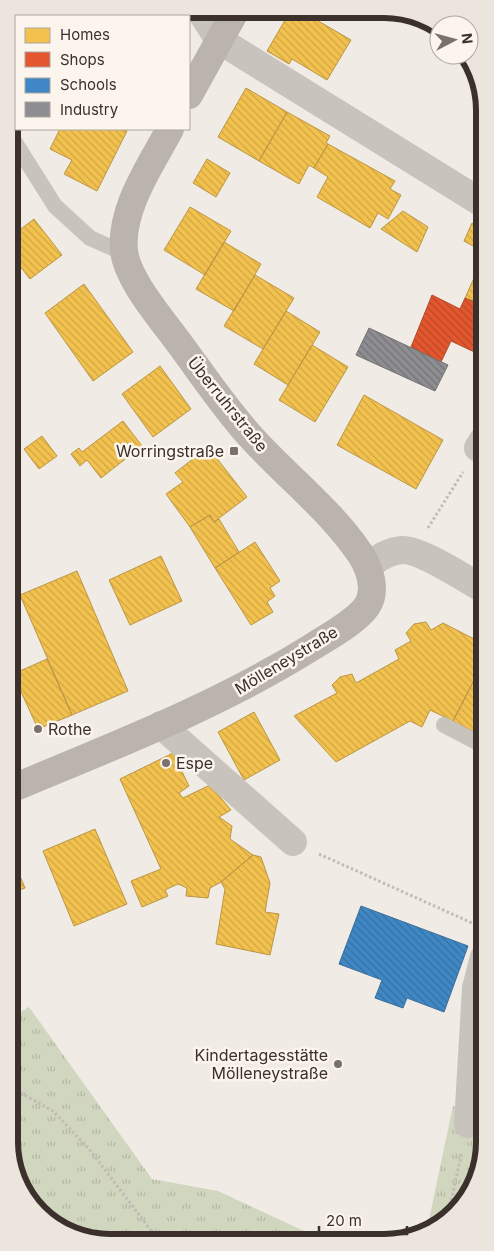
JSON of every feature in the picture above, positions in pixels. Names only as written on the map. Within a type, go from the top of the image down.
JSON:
[{"type":"main road","points":[[190,93],[231,18]]},
{"type":"main road","name":"Überruhrstraße","points":[[169,130],[133,199],[125,227],[124,252],[136,281],[160,318],[250,436],[314,501],[349,540],[366,566]]},
{"type":"main road","name":"Mölleneystraße","points":[[18,786],[161,725],[274,670],[342,628],[365,609],[369,602],[372,584],[366,566]]},
{"type":"street","points":[[205,18],[219,40],[476,199]]},
{"type":"street","points":[[366,566],[384,554],[404,550],[440,564],[476,585]]},
{"type":"street","points":[[161,725],[293,842]]},
{"type":"street","points":[[468,1124],[476,988]]},
{"type":"lane","points":[[18,147],[55,206],[90,238],[124,252]]},
{"type":"lane","points":[[444,725],[476,742]]},
{"type":"path","points":[[426,532],[476,452]]},
{"type":"path","points":[[293,842],[476,924]]},
{"type":"path","points":[[18,1091],[53,1111],[90,1150],[153,1234]]},
{"type":"path","points":[[450,1206],[468,1124]]},
{"type":"green space","points":[[29,1007],[152,1179],[218,1191],[310,1234],[109,1234],[91,1232],[74,1227],[53,1215],[36,1198],[30,1188],[24,1177],[18,1154],[18,1013]]},
{"type":"green space","points":[[453,1106],[476,1110],[475,1160],[470,1177],[454,1202],[428,1222]]},
{"type":"building: Homes","points":[[286,18],[313,18],[351,40],[327,80],[292,59],[289,64],[267,51]]},
{"type":"building: Homes","points":[[246,88],[287,112],[259,161],[218,137]]},
{"type":"building: Homes","points":[[287,112],[330,136],[326,143],[328,144],[314,168],[309,165],[299,184],[259,161]]},
{"type":"building: Homes","points":[[60,130],[127,131],[97,191],[64,174],[72,160],[50,149]]},
{"type":"building: Homes","points":[[328,144],[395,181],[390,189],[401,195],[388,219],[378,213],[370,228],[317,197],[328,177],[314,168]]},
{"type":"building: Homes","points":[[207,159],[230,173],[216,197],[193,183]]},
{"type":"building: Homes","points":[[190,207],[231,231],[205,275],[164,250]]},
{"type":"building: Homes","points":[[403,211],[428,227],[417,252],[381,229]]},
{"type":"building: Homes","points":[[34,219],[62,255],[30,279],[18,264],[18,231]]},
{"type":"building: Homes","points":[[472,223],[476,225],[476,248],[464,241]]},
{"type":"building: Homes","points":[[224,242],[261,264],[234,311],[196,289]]},
{"type":"building: Homes","points":[[476,273],[476,303],[465,298]]},
{"type":"building: Homes","points":[[255,275],[294,298],[263,349],[224,326]]},
{"type":"building: Homes","points":[[84,284],[133,352],[93,381],[45,313]]},
{"type":"building: Homes","points":[[286,311],[320,332],[288,385],[254,364]]},
{"type":"building: Homes","points":[[312,345],[348,367],[315,422],[279,400]]},
{"type":"building: Homes","points":[[160,366],[191,409],[153,437],[122,394]]},
{"type":"building: Homes","points":[[364,395],[443,440],[416,489],[337,445]]},
{"type":"building: Homes","points":[[123,421],[142,446],[101,478],[87,460],[80,466],[71,454],[79,448],[82,452]]},
{"type":"building: Homes","points":[[42,436],[57,456],[39,469],[24,449]]},
{"type":"building: Homes","points":[[208,447],[247,497],[214,522],[210,515],[190,527],[166,494],[183,482],[175,473]]},
{"type":"building: Homes","points":[[210,515],[214,522],[219,519],[239,552],[215,568],[190,527]]},
{"type":"building: Homes","points":[[255,542],[280,581],[270,588],[275,596],[267,602],[273,612],[251,625],[215,568]]},
{"type":"building: Homes","points":[[161,556],[182,601],[130,625],[109,580]]},
{"type":"building: Homes","points":[[77,571],[128,691],[72,715],[20,595]]},
{"type":"building: Homes","points":[[426,622],[431,630],[443,623],[476,640],[476,676],[453,721],[430,710],[422,727],[410,721],[336,762],[294,716],[337,693],[332,685],[340,677],[352,674],[356,683],[399,659],[395,650],[411,641],[406,633],[414,624]]},
{"type":"building: Homes","points":[[47,659],[72,715],[38,729],[18,685],[18,672]]},
{"type":"building: Homes","points":[[476,676],[476,733],[453,721]]},
{"type":"building: Homes","points":[[254,712],[280,760],[244,780],[218,732]]},
{"type":"building: Homes","points":[[173,753],[189,786],[179,793],[183,798],[210,785],[231,810],[219,817],[232,826],[230,839],[253,855],[221,882],[210,888],[208,898],[186,896],[187,888],[178,884],[165,890],[168,896],[142,907],[131,881],[161,869],[120,779]]},
{"type":"building: Homes","points":[[95,829],[127,904],[74,926],[43,851]]},
{"type":"building: Homes","points":[[253,855],[261,857],[270,883],[265,912],[279,914],[270,955],[216,944],[225,889],[221,882]]},
{"type":"building: Homes","points":[[18,872],[25,888],[18,890]]},
{"type":"building: Shops","points":[[432,295],[460,309],[465,298],[476,303],[476,353],[451,341],[441,362],[411,347]]},
{"type":"building: Schools","points":[[361,906],[468,946],[444,1012],[407,998],[403,1008],[375,998],[382,980],[339,964]]},
{"type":"building: Industry","points":[[369,328],[448,365],[435,391],[356,355]]},
{"type":"place","name":"Worringstraße","points":[[234,451]]},
{"type":"place","name":"Rothe","points":[[38,729]]},
{"type":"place","name":"Espe","points":[[166,763]]},
{"type":"place","name":"Kindertagesstätte Mölleneystraße","points":[[338,1064]]}]
